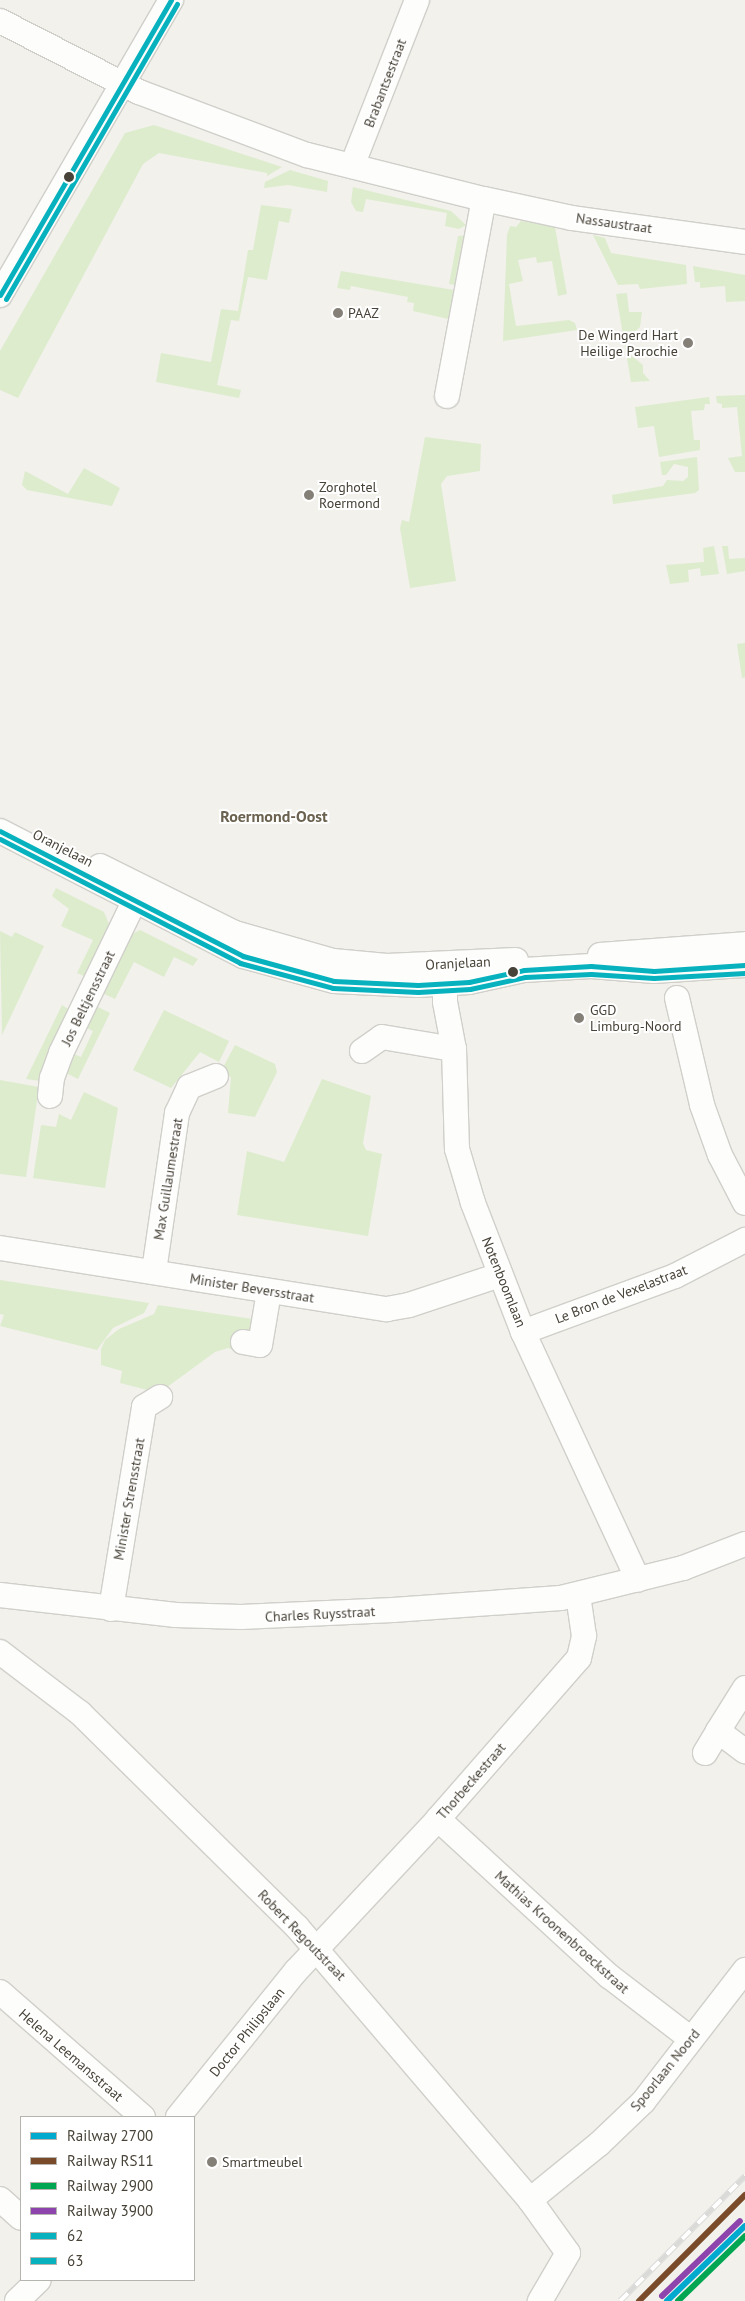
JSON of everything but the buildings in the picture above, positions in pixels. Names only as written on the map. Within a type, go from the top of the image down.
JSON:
[{"type":"street","points":[[0,295],[170,0]]},
{"type":"street","name":"Brabantsestraat","points":[[352,166],[417,0]]},
{"type":"street","name":"Nassaustraat","points":[[0,21],[122,84],[257,138],[352,166],[484,199],[572,218],[745,242]]},
{"type":"street","points":[[447,396],[484,199]]},
{"type":"street","name":"Oranjelaan","points":[[0,815],[235,933],[259,952]]},
{"type":"street","name":"Oranjelaan","points":[[0,831],[134,902],[259,952],[333,962],[445,973],[745,944]]},
{"type":"street","name":"Jos Beltjensstraat","points":[[50,1096],[52,1078],[61,1053],[134,902]]},
{"type":"street","name":"Oranjelaan","points":[[445,973],[469,982],[524,970],[582,966],[654,971],[745,965]]},
{"type":"street","name":"Notenboomlaan","points":[[445,973],[445,1002],[454,1049],[458,1150],[500,1275],[523,1332],[638,1580]]},
{"type":"street","points":[[677,998],[702,1105],[720,1155],[745,1203]]},
{"type":"street","points":[[362,1052],[382,1037],[454,1049]]},
{"type":"street","name":"Max Guillaumestraat","points":[[154,1272],[177,1113],[189,1087],[216,1076]]},
{"type":"street","name":"Le Bron de Vexelastraat","points":[[523,1332],[675,1276],[745,1240]]},
{"type":"street","name":"Minister Beversstraat","points":[[0,1248],[269,1292],[387,1309],[409,1305],[500,1275]]},
{"type":"street","points":[[243,1342],[260,1345],[269,1292]]},
{"type":"street","name":"Minister Strensstraat","points":[[111,1609],[144,1408],[160,1397]]},
{"type":"street","name":"Charles Ruysstraat","points":[[0,1595],[111,1609],[241,1617],[393,1610],[578,1594],[683,1568],[745,1544]]},
{"type":"street","name":"Thorbeckestraat","points":[[318,1949],[438,1819],[579,1658],[584,1636],[578,1594]]},
{"type":"street","name":"Robert Regoutstraat","points":[[0,1652],[80,1713],[318,1949],[530,2200],[568,2253],[540,2301]]},
{"type":"street","points":[[705,1753],[745,1688]]},
{"type":"street","points":[[718,1730],[745,1751]]},
{"type":"street","name":"Mathias Kroonenbroeckstraat","points":[[438,1819],[609,1976],[691,2040]]},
{"type":"street","name":"Doctor Philipslaan","points":[[179,2116],[318,1949]]},
{"type":"street","name":"Spoorlaan Noord","points":[[530,2200],[599,2144],[643,2102],[745,1970]]},
{"type":"street","name":"Helena Leemansstraat","points":[[0,1992],[142,2116]]},
{"type":"street","points":[[0,2199],[20,2217]]},
{"type":"street","points":[[17,2301],[39,2281]]},
{"type":"green space","points":[[154,125],[282,167],[267,176],[267,173],[159,153],[143,164],[18,398],[0,390],[0,351],[125,133]]},
{"type":"green space","points":[[290,170],[328,181],[327,192],[288,185],[264,188],[265,182]]},
{"type":"green space","points":[[353,187],[451,211],[466,225],[459,229],[445,226],[447,213],[366,199],[363,212],[356,211],[351,202]]},
{"type":"green space","points":[[261,205],[292,209],[289,223],[279,221],[267,280],[248,277],[239,321],[231,320],[217,385],[241,390],[239,398],[156,382],[161,353],[211,362],[221,309],[238,311],[248,250],[253,250]]},
{"type":"green space","points":[[521,221],[555,227],[567,294],[558,296],[552,261],[537,263],[536,257],[518,260],[523,281],[509,284],[516,326],[569,320],[575,323],[577,330],[503,341],[507,235],[510,226],[516,227]]},
{"type":"green space","points":[[471,235],[462,286],[449,284],[458,236]]},
{"type":"green space","points":[[593,235],[605,238],[611,253],[686,265],[687,284],[640,289],[638,284],[618,285]]},
{"type":"green space","points":[[693,266],[745,275],[745,301],[726,302],[725,286],[700,288],[700,282],[695,282]]},
{"type":"green space","points":[[341,271],[460,291],[453,320],[413,311],[414,303],[407,302],[408,297],[351,286],[350,290],[337,288]]},
{"type":"green space","points":[[627,293],[629,312],[642,312],[640,327],[628,338],[628,353],[643,365],[643,373],[650,381],[631,382],[616,294]]},
{"type":"green space","points":[[745,395],[745,472],[735,472],[728,458],[742,456],[737,407],[722,408],[722,404],[717,403],[716,396]]},
{"type":"green space","points":[[709,397],[710,404],[705,404],[704,410],[691,411],[694,440],[700,440],[700,450],[659,457],[654,426],[638,428],[635,407]]},
{"type":"green space","points":[[425,437],[481,444],[480,471],[447,476],[441,484],[456,581],[410,588],[400,528],[402,520],[409,522]]},
{"type":"green space","points":[[697,457],[699,490],[695,493],[613,504],[612,495],[663,486],[667,480],[683,481],[688,477],[688,467],[674,464],[666,475],[662,475],[660,462]]},
{"type":"green space","points":[[84,468],[120,488],[112,506],[27,490],[22,485],[25,471],[68,494]]},
{"type":"green space","points":[[714,546],[719,574],[701,576],[700,568],[688,570],[689,582],[670,584],[666,565],[704,562],[703,548]]},
{"type":"green space","points":[[722,546],[728,546],[729,559],[745,558],[745,571],[727,574]]},
{"type":"green space","points":[[745,643],[745,677],[742,678],[737,644]]},
{"type":"green space","points":[[56,888],[104,912],[109,924],[100,943],[105,945],[89,978],[77,973],[93,940],[61,926],[69,909],[52,896]]},
{"type":"green space","points":[[140,930],[198,959],[193,966],[174,957],[164,977],[134,962],[115,999],[98,991],[130,935]]},
{"type":"green space","points":[[0,931],[12,937],[15,932],[44,946],[2,1035]]},
{"type":"green space","points":[[92,1004],[110,1013],[78,1079],[66,1073],[67,1051],[81,1057],[93,1031],[82,1026]]},
{"type":"green space","points":[[62,1005],[73,1012],[41,1081],[26,1079]]},
{"type":"green space","points":[[164,1010],[229,1041],[219,1062],[200,1052],[171,1088],[133,1070]]},
{"type":"green space","points":[[235,1045],[275,1064],[277,1072],[255,1117],[228,1113],[231,1077],[219,1075]]},
{"type":"green space","points":[[322,1079],[371,1096],[363,1143],[366,1150],[382,1154],[368,1236],[237,1215],[247,1151],[284,1162]]},
{"type":"green space","points":[[0,1080],[39,1087],[26,1177],[0,1174]]},
{"type":"green space","points":[[84,1092],[118,1108],[105,1188],[33,1178],[41,1125],[56,1127],[59,1114],[71,1120]]},
{"type":"green space","points":[[0,1280],[149,1303],[144,1313],[113,1328],[97,1350],[0,1326],[4,1315],[0,1314]]},
{"type":"green space","points":[[158,1305],[259,1320],[236,1351],[228,1348],[215,1352],[159,1393],[120,1383],[122,1371],[101,1365],[101,1349],[105,1340],[119,1329],[154,1314]]},
{"type":"railway","points":[[620,2301],[745,2176]]},
{"type":"rail line","name":"RS11","points":[[639,2301],[745,2195]]},
{"type":"rail line","name":"3900","points":[[662,2296],[740,2221]]},
{"type":"rail line","name":"2700","points":[[667,2301],[745,2226]]},
{"type":"rail line","name":"2900","points":[[678,2301],[745,2236]]},
{"type":"transit line","name":"62","points":[[0,295],[171,0]]},
{"type":"transit line","name":"63","points":[[6,299],[177,4]]},
{"type":"transit line","name":"62","points":[[0,831],[243,956],[334,981],[418,985],[469,982],[524,970],[591,966],[654,971],[745,965]]},
{"type":"transit line","name":"63","points":[[0,839],[240,963],[333,988],[418,992],[470,989],[525,977],[591,974],[654,978],[745,973]]},
{"type":"place","name":"PAAZ","points":[[338,313]]},
{"type":"place","name":"De Wingerd Hart Heilige Parochie","points":[[688,343]]},
{"type":"place","name":"Zorghotel Roermond","points":[[309,495]]},
{"type":"place","name":"GGD Limburg-Noord","points":[[579,1018]]},
{"type":"place","name":"Smartmeubel","points":[[212,2162]]},
{"type":"district","name":"Roermond-Oost","points":[[274,816]]}]
